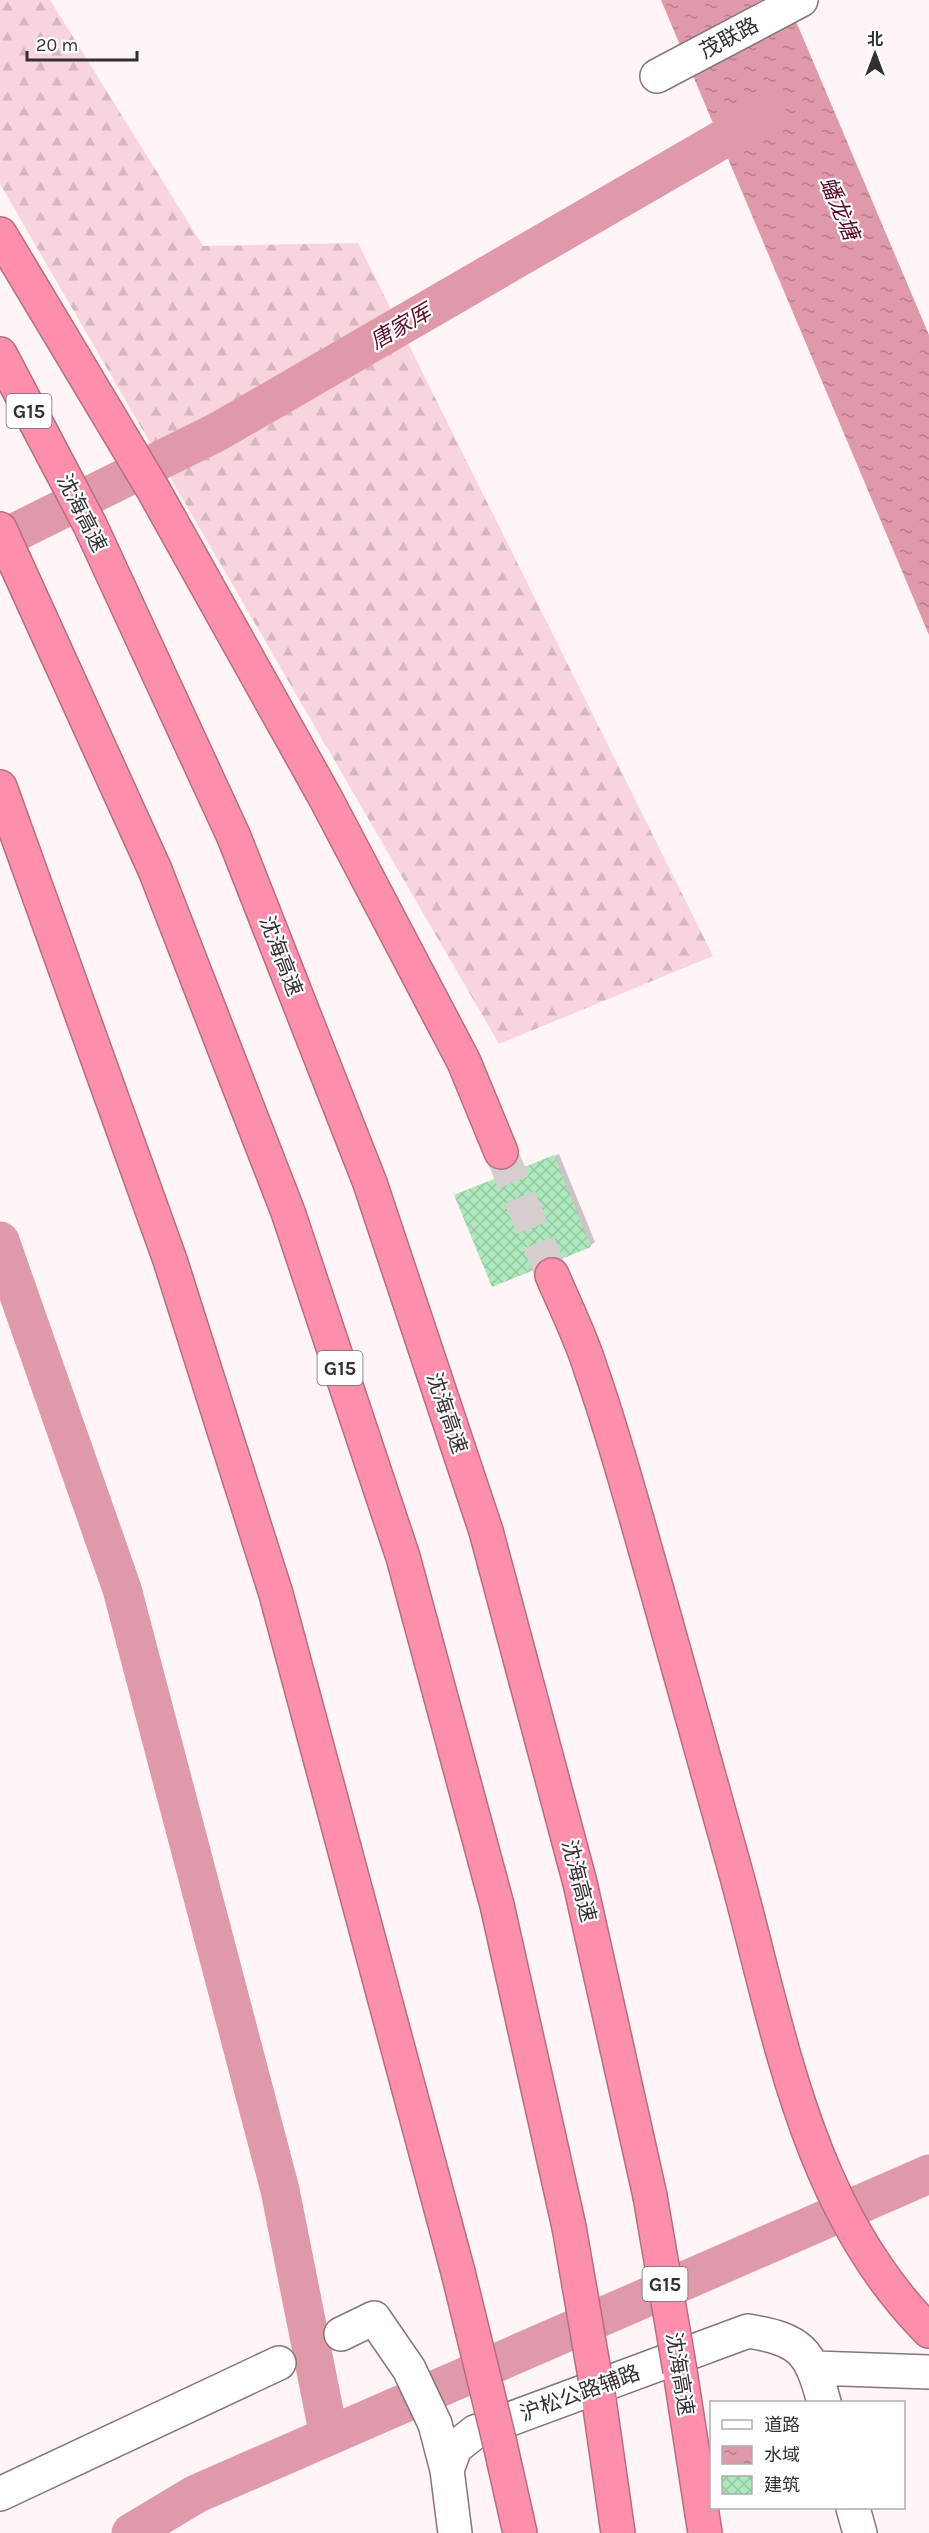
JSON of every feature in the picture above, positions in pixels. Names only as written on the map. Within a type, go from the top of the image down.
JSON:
[{"type":"highway","points":[[0,234],[154,491],[326,799],[464,1062],[501,1152]]},
{"type":"highway","name":"沈海高速","points":[[0,354],[90,525],[234,837],[370,1183],[486,1531],[580,1882],[650,2196],[705,2533]]},
{"type":"highway","name":"G15","points":[[4,536],[155,870],[288,1212],[403,1557],[497,1905],[569,2227],[599,2400],[618,2533]]},
{"type":"highway","points":[[0,578],[144,873],[246,1106]]},
{"type":"highway","points":[[0,787],[170,1260],[276,1594],[458,2272],[501,2444],[520,2533]]},
{"type":"highway","points":[[552,1275],[591,1367],[622,1468],[754,1937],[795,2095],[823,2169],[860,2244],[906,2307],[929,2331]]},
{"type":"street","name":"茂联路","points":[[657,76],[801,0]]},
{"type":"street","points":[[341,2334],[374,2318],[409,2369],[435,2424],[447,2470],[454,2533]]},
{"type":"street","name":"沪松公路辅路","points":[[447,2470],[455,2448],[475,2432],[748,2331],[778,2336],[798,2347],[815,2368],[823,2401]]},
{"type":"street","points":[[0,2494],[279,2363]]},
{"type":"street","points":[[815,2368],[929,2372]]},
{"type":"street","points":[[853,2509],[860,2533]]},
{"type":"green space","points":[[0,0],[50,0],[203,246],[358,243],[713,956],[499,1044],[0,184]]},
{"type":"water","name":"蟠龙塘","points":[[661,0],[787,0],[929,335],[929,635]]},
{"type":"building","points":[[554,1155],[591,1247],[492,1287],[454,1195]]},
{"type":"waterway","name":"唐家厍","points":[[0,540],[219,431],[766,114]]},
{"type":"waterway","points":[[0,1241],[122,1589],[280,2190],[329,2436]]},
{"type":"waterway","points":[[131,2533],[196,2494],[929,2174]]},
{"type":"tunnel","points":[[501,1152],[552,1275]]}]
